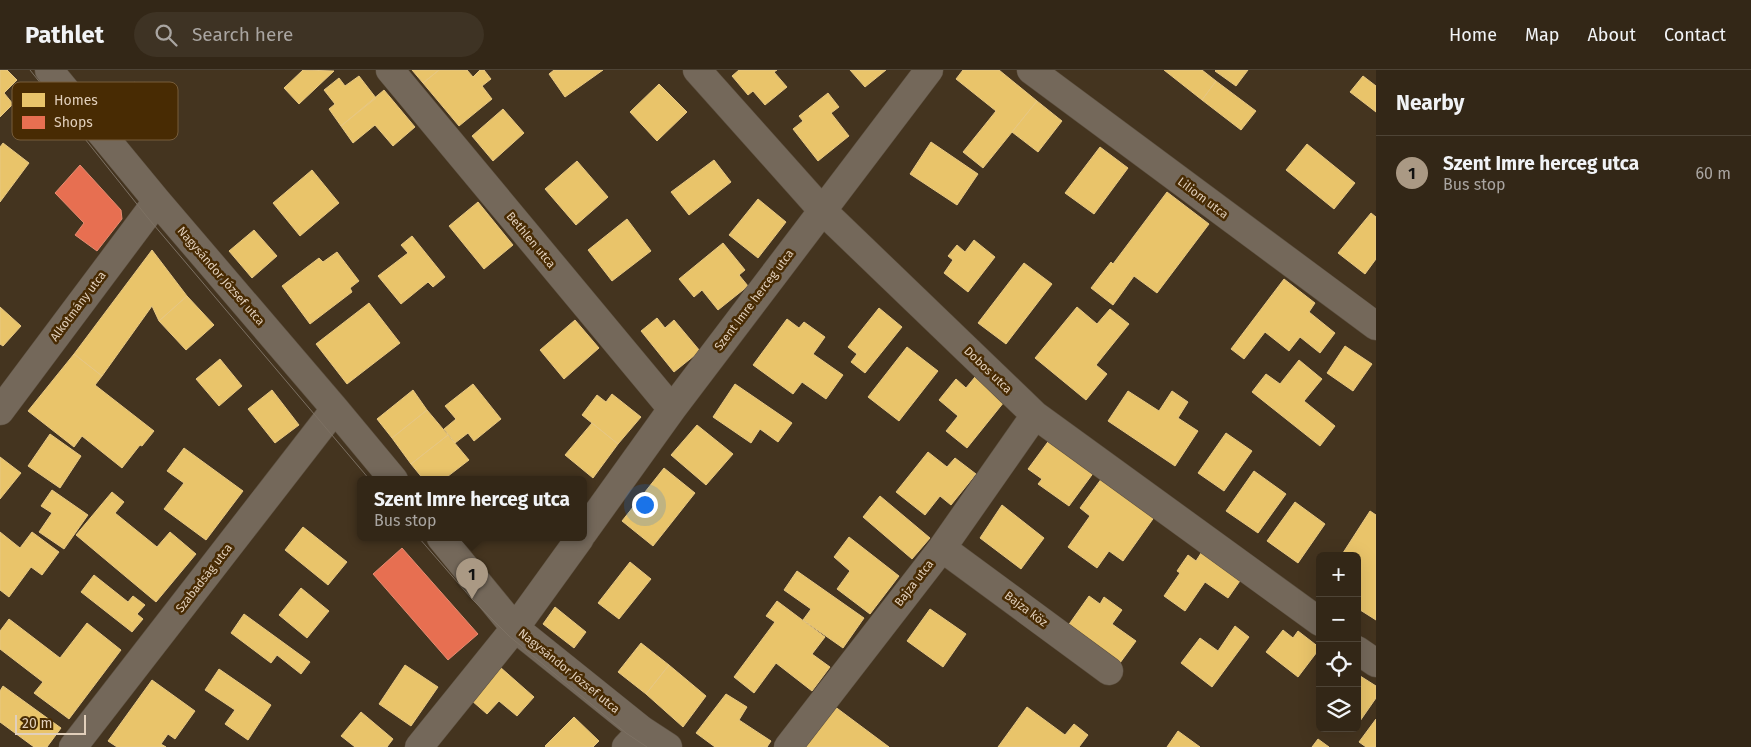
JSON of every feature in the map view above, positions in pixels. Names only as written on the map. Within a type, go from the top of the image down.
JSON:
[{"type":"street","name":"Nagysándor József utca","points":[[49,70],[59,82]]},
{"type":"street","name":"Bethlen utca","points":[[390,70],[672,409]]},
{"type":"street","name":"Dobos utca","points":[[698,70],[822,210],[1035,415],[1316,619]]},
{"type":"street","name":"Szent Imre herceg utca","points":[[587,527],[672,409],[929,70]]},
{"type":"street","name":"Liliom utca","points":[[1031,70],[1376,326]]},
{"type":"street","name":"Nagysándor József utca","points":[[107,140],[391,476]]},
{"type":"street","name":"Alkotmány utca","points":[[0,410],[157,201]]},
{"type":"street","name":"Szabadság utca","points":[[74,747],[336,409]]},
{"type":"street","name":"Bajza utca","points":[[788,747],[942,548],[1035,415]]},
{"type":"street","name":"Nagysándor József utca","points":[[443,541],[515,628],[634,738],[668,747]]},
{"type":"street","points":[[419,747],[515,628],[578,541]]},
{"type":"street","name":"Bajza köz","points":[[942,548],[1109,671]]},
{"type":"street","points":[[1361,653],[1376,663]]},
{"type":"building: Homes","points":[[0,70],[7,70],[17,80],[12,82],[12,85],[4,93],[12,105],[0,117]]},
{"type":"building: Homes","points":[[303,70],[334,71],[299,104],[284,88]]},
{"type":"building: Homes","points":[[412,70],[439,70],[423,83]]},
{"type":"building: Homes","points":[[439,70],[467,70],[473,77],[480,70],[484,70],[491,79],[482,86],[492,99],[459,126],[423,83]]},
{"type":"building: Homes","points":[[554,70],[603,70],[565,97],[549,74]]},
{"type":"building: Homes","points":[[739,70],[777,70],[774,72],[787,87],[765,105],[753,91],[748,95],[732,76]]},
{"type":"building: Homes","points":[[850,70],[886,70],[865,87]]},
{"type":"building: Homes","points":[[963,70],[999,70],[1037,101],[983,168],[963,152],[996,111],[956,79]]},
{"type":"building: Homes","points":[[1164,70],[1202,70],[1216,81],[1202,100]]},
{"type":"building: Homes","points":[[1216,70],[1248,70],[1236,86]]},
{"type":"building: Homes","points":[[359,76],[376,98],[341,126],[329,109],[335,104],[324,90],[339,78],[345,86]]},
{"type":"building: Homes","points":[[1363,76],[1376,86],[1376,112],[1350,92]]},
{"type":"building: Homes","points":[[1216,81],[1256,111],[1241,130],[1202,100]]},
{"type":"building: Homes","points":[[659,84],[687,112],[657,141],[630,112]]},
{"type":"building: Homes","points":[[384,90],[415,127],[393,146],[375,125],[353,143],[341,126]]},
{"type":"building: Homes","points":[[828,93],[839,107],[831,113],[849,136],[818,161],[793,129],[803,121],[799,116]]},
{"type":"building: Homes","points":[[1037,101],[1062,121],[1038,152],[1012,132]]},
{"type":"building: Homes","points":[[503,109],[524,133],[493,161],[472,136]]},
{"type":"building: Homes","points":[[931,142],[978,174],[957,205],[910,174]]},
{"type":"building: Homes","points":[[3,143],[29,163],[0,202],[0,147]]},
{"type":"building: Homes","points":[[1307,144],[1355,183],[1334,209],[1286,170]]},
{"type":"building: Homes","points":[[1100,147],[1128,168],[1094,214],[1065,193]]},
{"type":"building: Homes","points":[[714,160],[731,182],[689,215],[671,192]]},
{"type":"building: Homes","points":[[577,161],[608,197],[576,225],[545,189]]},
{"type":"building: Homes","points":[[312,170],[339,203],[300,236],[273,203]]},
{"type":"building: Homes","points":[[1167,192],[1209,224],[1157,293],[1134,276],[1113,305],[1091,288],[1111,262],[1113,264]]},
{"type":"building: Homes","points":[[758,199],[786,222],[758,258],[729,235]]},
{"type":"building: Homes","points":[[478,202],[513,245],[484,269],[449,226]]},
{"type":"building: Homes","points":[[1371,213],[1376,217],[1376,259],[1365,274],[1338,253]]},
{"type":"building: Homes","points":[[627,219],[651,251],[612,281],[588,250]]},
{"type":"building: Homes","points":[[254,230],[277,256],[252,278],[229,251]]},
{"type":"building: Homes","points":[[412,236],[445,277],[433,287],[428,282],[401,304],[378,276],[408,253],[401,245]]},
{"type":"building: Homes","points":[[974,240],[995,257],[968,292],[944,273],[953,260],[948,256],[957,245],[965,252]]},
{"type":"building: Homes","points":[[723,243],[745,270],[739,275],[748,286],[718,310],[702,290],[694,297],[679,279]]},
{"type":"building: Homes","points":[[152,250],[187,296],[159,321],[152,306],[102,376],[74,354]]},
{"type":"building: Homes","points":[[337,252],[359,281],[350,288],[352,292],[310,324],[282,286],[319,258],[323,262]]},
{"type":"building: Homes","points":[[1024,263],[1052,284],[1006,344],[978,323]]},
{"type":"building: Homes","points":[[1284,279],[1315,303],[1309,312],[1335,333],[1320,353],[1300,337],[1289,351],[1265,332],[1244,359],[1231,349]]},
{"type":"building: Homes","points":[[187,296],[214,325],[186,350],[159,321]]},
{"type":"building: Homes","points":[[369,303],[400,343],[347,384],[316,344]]},
{"type":"building: Homes","points":[[0,307],[21,326],[3,346],[0,344]]},
{"type":"building: Homes","points":[[1077,307],[1097,324],[1110,309],[1129,324],[1096,365],[1107,374],[1086,400],[1035,358]]},
{"type":"building: Homes","points":[[879,308],[902,327],[865,373],[851,362],[857,354],[848,347]]},
{"type":"building: Homes","points":[[657,318],[665,328],[674,320],[700,351],[674,372],[641,331]]},
{"type":"building: Homes","points":[[787,319],[799,328],[804,322],[825,337],[813,354],[843,375],[826,399],[802,382],[793,394],[753,365]]},
{"type":"building: Homes","points":[[575,320],[599,348],[564,379],[540,350]]},
{"type":"building: Homes","points":[[1345,346],[1372,364],[1353,391],[1327,373]]},
{"type":"building: Homes","points":[[907,347],[938,371],[899,421],[868,397]]},
{"type":"building: Homes","points":[[74,354],[102,376],[95,385],[154,431],[122,468],[82,436],[74,447],[28,411]]},
{"type":"building: Homes","points":[[220,359],[242,386],[219,406],[196,379]]},
{"type":"building: Homes","points":[[1299,360],[1322,379],[1304,401],[1335,426],[1320,446],[1252,392],[1266,374],[1280,384]]},
{"type":"building: Homes","points":[[975,377],[1004,402],[967,448],[946,431],[958,416],[939,400],[956,379],[966,388]]},
{"type":"building: Homes","points":[[473,384],[501,419],[474,441],[468,433],[455,443],[444,429],[456,419],[445,406]]},
{"type":"building: Homes","points":[[735,384],[792,423],[778,442],[760,429],[751,443],[713,417]]},
{"type":"building: Homes","points":[[272,390],[299,425],[275,443],[248,409]]},
{"type":"building: Homes","points":[[413,390],[427,410],[392,438],[377,419]]},
{"type":"building: Homes","points":[[1128,391],[1159,411],[1172,391],[1188,402],[1178,418],[1198,431],[1175,466],[1108,421]]},
{"type":"building: Homes","points":[[612,394],[641,417],[618,444],[582,415],[597,395],[606,402]]},
{"type":"building: Homes","points":[[427,410],[448,435],[411,464],[392,438]]},
{"type":"building: Homes","points":[[592,423],[618,444],[593,478],[565,455]]},
{"type":"building: Homes","points":[[697,425],[733,454],[706,485],[671,455]]},
{"type":"building: Homes","points":[[1226,433],[1252,451],[1224,491],[1198,473]]},
{"type":"building: Homes","points":[[50,434],[81,456],[60,488],[28,466]]},
{"type":"building: Homes","points":[[448,435],[469,460],[448,476],[421,476],[411,464]]},
{"type":"building: Homes","points":[[1053,435],[1097,468],[1069,506],[1038,484],[1042,479],[1028,469]]},
{"type":"building: Homes","points":[[184,448],[243,491],[206,540],[164,509],[184,483],[167,471]]},
{"type":"building: Homes","points":[[928,452],[947,467],[955,458],[976,474],[951,505],[940,496],[925,515],[896,492]]},
{"type":"building: Homes","points":[[0,457],[21,473],[0,499]]},
{"type":"building: Homes","points":[[664,468],[695,493],[653,546],[622,521]]},
{"type":"building: Homes","points":[[1254,471],[1286,494],[1258,533],[1226,511]]},
{"type":"building: Homes","points":[[1102,478],[1155,516],[1123,561],[1109,551],[1097,568],[1068,547],[1090,516],[1080,508]]},
{"type":"building: Homes","points":[[52,490],[88,515],[64,549],[39,532],[52,513],[41,506]]},
{"type":"building: Homes","points":[[112,492],[124,502],[115,513],[157,547],[170,532],[196,554],[156,602],[76,535]]},
{"type":"building: Homes","points":[[880,496],[930,538],[912,559],[863,517]]},
{"type":"building: Homes","points":[[1295,502],[1325,524],[1298,563],[1267,541]]},
{"type":"building: Homes","points":[[1002,505],[1044,538],[1021,569],[980,538]]},
{"type":"building: Homes","points":[[1370,511],[1376,515],[1376,620],[1361,611],[1361,552],[1344,552]]},
{"type":"building: Homes","points":[[303,527],[347,562],[328,585],[285,550]]},
{"type":"building: Homes","points":[[0,532],[20,548],[32,532],[59,552],[42,575],[31,567],[9,597],[0,590]]},
{"type":"building: Homes","points":[[849,537],[899,576],[870,614],[837,589],[850,571],[834,557]]},
{"type":"building: Homes","points":[[1203,550],[1242,578],[1228,598],[1205,582],[1185,611],[1164,596],[1180,573],[1177,571],[1188,555],[1196,561]]},
{"type":"building: Homes","points":[[630,562],[651,579],[619,619],[598,603]]},
{"type":"building: Homes","points":[[797,571],[864,618],[843,648],[803,620],[811,609],[784,590]]},
{"type":"building: Homes","points":[[94,575],[128,602],[133,596],[145,605],[137,614],[143,619],[132,632],[81,592]]},
{"type":"building: Homes","points":[[301,588],[329,611],[307,638],[279,615]]},
{"type":"building: Homes","points":[[1089,596],[1100,604],[1104,597],[1122,610],[1112,624],[1136,641],[1117,667],[1065,630]]},
{"type":"building: Homes","points":[[777,601],[825,637],[812,654],[830,667],[812,691],[776,663],[754,693],[734,677],[775,622],[766,616]]},
{"type":"building: Homes","points":[[555,607],[586,632],[574,648],[543,624]]},
{"type":"building: Homes","points":[[930,609],[966,634],[943,667],[907,641]]},
{"type":"building: Homes","points":[[244,614],[310,662],[301,674],[277,655],[271,663],[231,633]]},
{"type":"building: Homes","points":[[9,619],[60,658],[87,623],[121,650],[69,719],[34,693],[43,682],[0,649],[0,631]]},
{"type":"building: Homes","points":[[1235,626],[1249,637],[1212,687],[1181,663],[1200,638],[1218,651]]},
{"type":"building: Homes","points":[[1283,630],[1293,638],[1298,631],[1316,645],[1316,653],[1298,677],[1266,652]]},
{"type":"building: Homes","points":[[641,643],[669,665],[646,694],[618,672]]},
{"type":"building: Homes","points":[[405,665],[438,687],[411,726],[379,704]]},
{"type":"building: Homes","points":[[669,665],[706,696],[683,727],[646,694]]},
{"type":"building: Homes","points":[[500,667],[534,697],[517,716],[499,701],[487,714],[471,700]]},
{"type":"building: Homes","points":[[219,669],[271,705],[248,740],[225,724],[235,710],[205,690]]},
{"type":"building: Homes","points":[[1361,677],[1376,686],[1376,698],[1361,720]]},
{"type":"building: Homes","points":[[152,680],[195,711],[175,739],[168,734],[161,744],[166,747],[117,747],[108,741]]},
{"type":"building: Homes","points":[[3,686],[61,728],[47,747],[34,747],[0,722],[0,691]]},
{"type":"building: Homes","points":[[726,694],[747,707],[739,720],[771,741],[767,747],[715,747],[696,733]]},
{"type":"building: Homes","points":[[834,706],[889,747],[803,747]]},
{"type":"building: Homes","points":[[1027,707],[1065,735],[1074,724],[1088,735],[1079,747],[998,747]]},
{"type":"building: Homes","points":[[361,712],[393,739],[387,747],[355,747],[341,736]]},
{"type":"building: Homes","points":[[574,717],[599,741],[593,747],[546,747],[545,746]]},
{"type":"building: Homes","points":[[1376,719],[1376,747],[1366,747],[1359,742]]},
{"type":"building: Homes","points":[[1178,731],[1200,747],[1167,747]]},
{"type":"building: Homes","points":[[1318,739],[1329,747],[1312,747]]},
{"type":"building: Shops","points":[[80,165],[121,210],[122,219],[97,251],[75,235],[84,223],[55,193]]},
{"type":"building: Shops","points":[[402,548],[478,634],[448,660],[373,574]]},
{"type":"tram line","points":[[30,70],[40,82]]},
{"type":"tram line","points":[[86,140],[148,218],[367,476]]},
{"type":"tram line","points":[[422,541],[472,599],[509,636],[626,733],[647,747]]},
{"type":"place","name":"Szent Imre herceg utca","points":[[472,599]]}]
